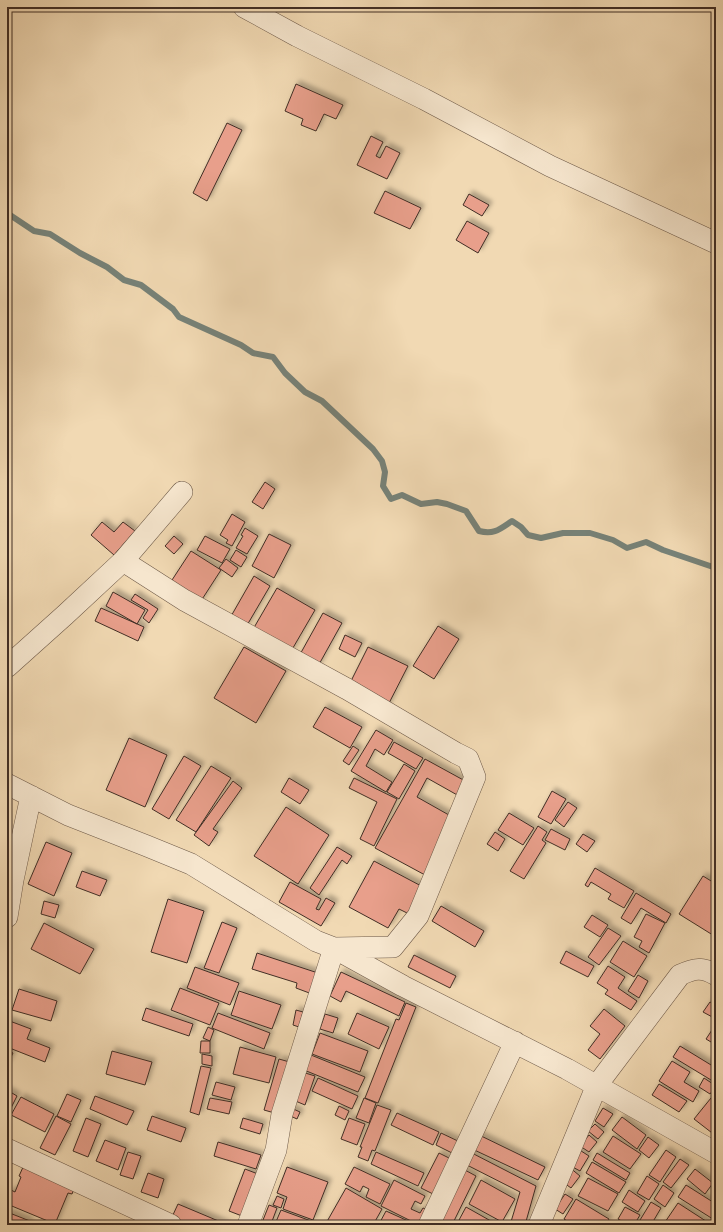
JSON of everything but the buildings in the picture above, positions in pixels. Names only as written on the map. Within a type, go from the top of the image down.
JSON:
[{"type":"street","points":[[244,7],[424,99],[550,166],[716,243]]},
{"type":"street","points":[[7,667],[123,561],[182,492]]},
{"type":"street","points":[[123,561],[184,600],[468,759],[475,777],[418,916],[393,947],[334,948]]},
{"type":"street","points":[[7,784],[68,815],[191,864],[316,941],[334,948],[403,986],[515,1042],[716,1153]]},
{"type":"street","points":[[7,917],[13,880],[31,796]]},
{"type":"street","points":[[248,1225],[276,1150],[282,1114],[334,948]]},
{"type":"street","points":[[539,1225],[597,1086],[680,975],[691,970],[706,970],[716,975]]},
{"type":"street","points":[[429,1225],[515,1042]]},
{"type":"street","points":[[7,1149],[171,1225]]},
{"type":"waterway","points":[[7,213],[34,231],[50,234],[80,253],[107,267],[124,280],[141,285],[173,309],[179,317],[241,345],[253,353],[273,357],[285,373],[305,392],[322,401],[373,449],[382,461],[385,472],[383,486],[391,499],[402,495],[421,504],[437,502],[447,504],[466,511],[479,531],[493,532],[512,521],[521,527],[528,535],[541,538],[563,533],[590,533],[613,540],[627,548],[646,542],[663,550],[716,568]]}]
